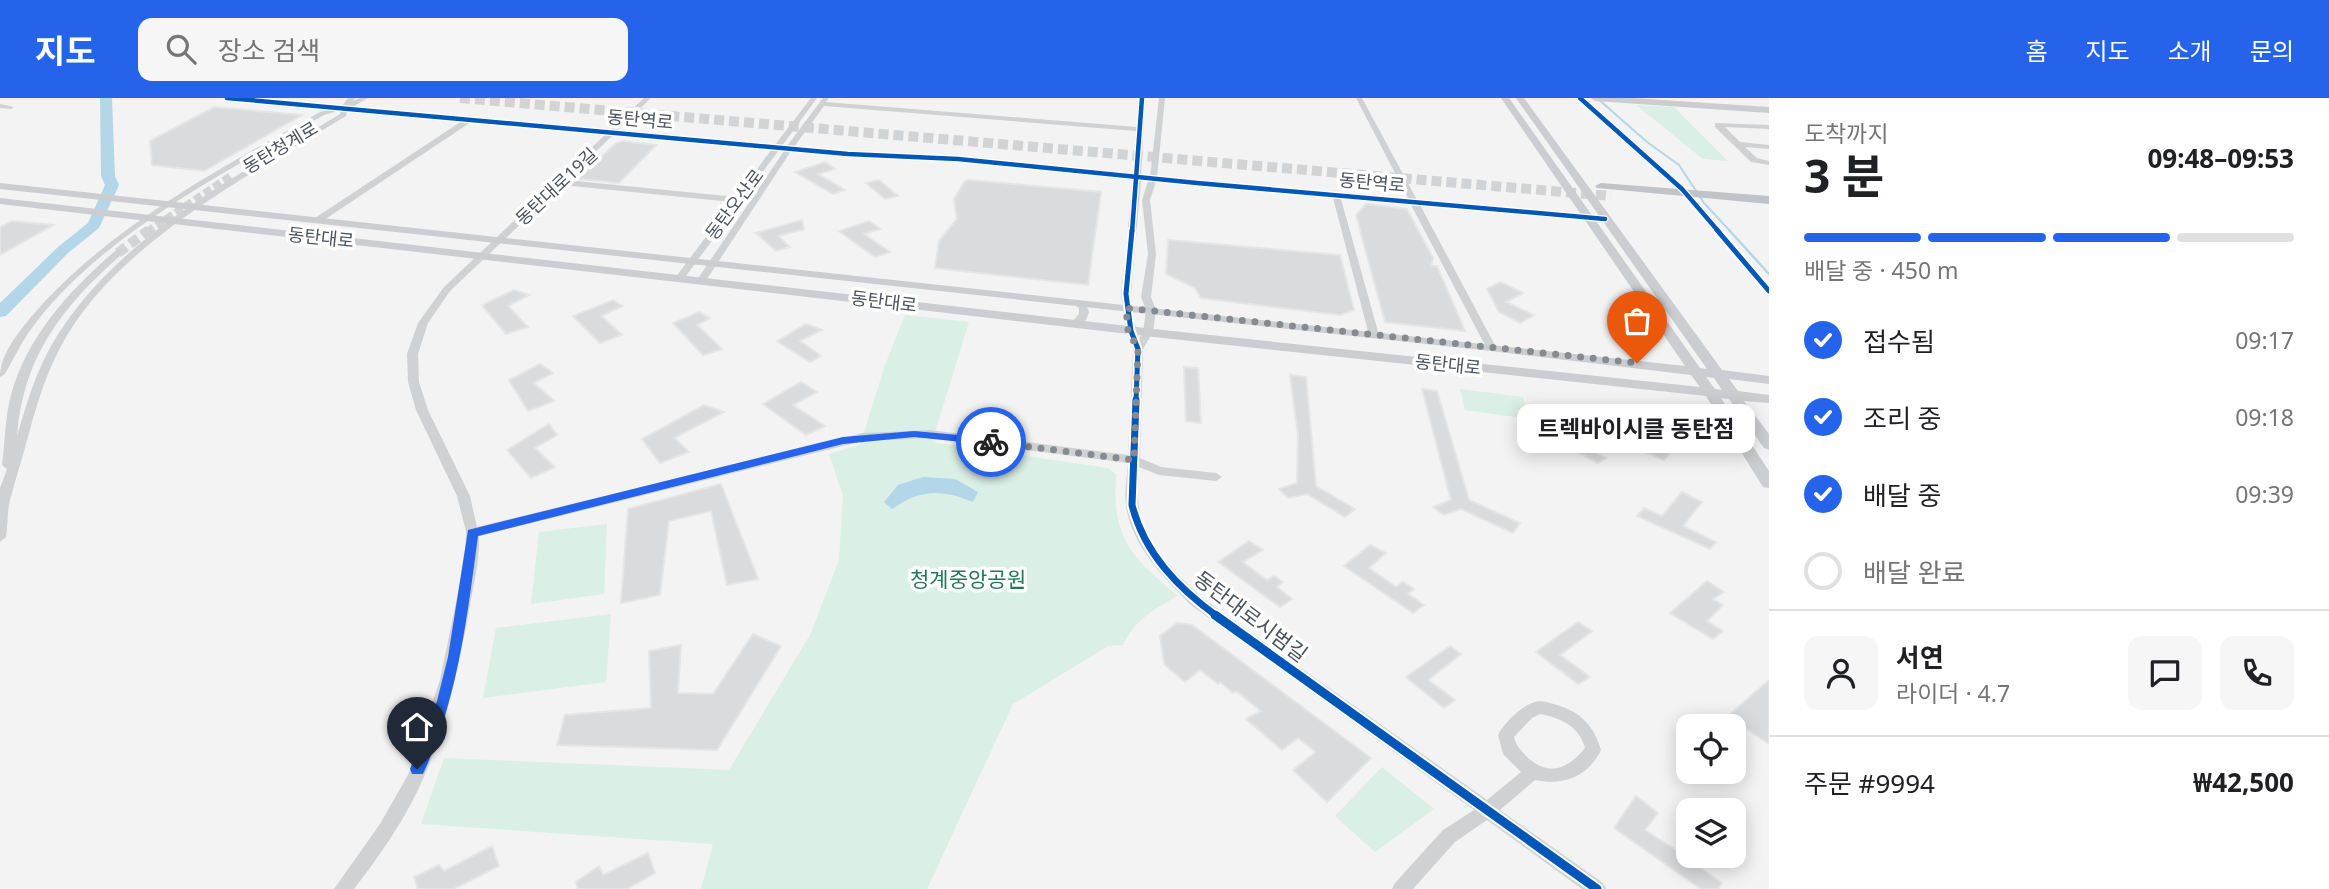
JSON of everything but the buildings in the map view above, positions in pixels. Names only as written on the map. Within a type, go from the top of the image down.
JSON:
[{"type":"highway","points":[[1601,186],[1667,196],[1766,205]]},
{"type":"highway","points":[[1611,196],[1667,196]]},
{"type":"main road","points":[[1505,98],[1711,393],[1769,483]]},
{"type":"main road","points":[[1520,98],[1769,445]]},
{"type":"main road","points":[[1595,98],[1769,110]]},
{"type":"main road","points":[[1691,98],[1769,104]]},
{"type":"main road","name":"동탄대로","points":[[0,186],[1491,347],[1769,380]]},
{"type":"main road","name":"동탄대로","points":[[0,201],[1128,330],[1769,399]]},
{"type":"main road","points":[[434,249],[455,242],[459,235]]},
{"type":"street","points":[[0,104],[7,98]]},
{"type":"street","name":"동탄역로","points":[[227,98],[1116,180],[1136,177],[1605,219]]},
{"type":"street","points":[[212,179],[213,185],[220,186],[235,179],[344,115],[344,108],[352,98]]},
{"type":"street","points":[[0,537],[16,396],[28,362],[47,330],[82,283],[134,229],[171,204],[323,113],[344,108],[366,98]]},
{"type":"street","points":[[613,132],[613,127],[642,98]]},
{"type":"street","points":[[613,132],[648,98]]},
{"type":"street","name":"동탄오산로","points":[[680,278],[814,98]]},
{"type":"street","points":[[1142,98],[1136,189],[1141,200],[1152,254],[1146,297],[1151,310],[1148,332]]},
{"type":"street","points":[[1128,330],[1126,308],[1141,200],[1152,179],[1159,142],[1161,98]]},
{"type":"street","points":[[1359,98],[1491,347]]},
{"type":"street","points":[[824,101],[1140,129]]},
{"type":"street","name":"동탄오산로","points":[[702,280],[788,150],[824,101]]},
{"type":"street","points":[[0,104],[11,107]]},
{"type":"street","name":"동탄대로","points":[[318,220],[469,120]]},
{"type":"street","points":[[1769,127],[1718,125],[1754,160],[1769,163]]},
{"type":"street","name":"동탄대로19길","points":[[499,240],[613,132]]},
{"type":"street","points":[[1738,144],[1769,147]]},
{"type":"street","points":[[5,498],[42,376],[58,344],[107,280],[140,249],[235,179]]},
{"type":"street","points":[[560,182],[738,200]]},
{"type":"street","points":[[1336,195],[1374,335]]},
{"type":"street","points":[[709,238],[714,242],[728,241]]},
{"type":"street","points":[[343,889],[370,855],[409,791],[444,701],[457,645],[472,533],[443,447],[421,409],[414,390],[411,360],[422,324],[432,307],[499,240]]},
{"type":"street","points":[[0,374],[7,359],[55,295],[115,249],[137,242],[142,246],[140,249]]},
{"type":"street","points":[[1076,323],[1083,318],[1085,312],[1083,306],[1077,303]]},
{"type":"street","name":"동탄대로시범길","points":[[1128,330],[1138,349]]},
{"type":"street","name":"동탄대로시범길","points":[[1148,332],[1138,349],[1132,505],[1149,550],[1196,601],[1488,810]]},
{"type":"street","points":[[472,533],[863,437],[930,435],[1134,460],[1159,471],[1216,477]]},
{"type":"street","points":[[0,482],[5,498]]},
{"type":"street","points":[[1538,707],[1560,710],[1578,722],[1591,739],[1594,750],[1567,776],[1551,777],[1532,772],[1509,749],[1506,736],[1515,725],[1538,707]]},
{"type":"street","points":[[1401,889],[1449,836],[1488,810],[1532,772]]},
{"type":"street","points":[[1488,810],[1597,889]]},
{"type":"green space","points":[[1636,105],[1674,107],[1728,161],[1703,159]]},
{"type":"green space","name":"청계중앙공원","points":[[905,315],[969,322],[932,442],[1108,468],[1116,474],[1117,515],[1128,544],[1136,557],[1178,596],[1146,616],[1133,629],[1123,645],[1108,646],[1013,704],[927,889],[701,889],[713,844],[421,824],[444,758],[729,770],[811,633],[839,560],[843,496],[829,454],[860,445],[885,365]]},
{"type":"green space","points":[[1460,389],[1523,397],[1529,419],[1465,410]]},
{"type":"green space","points":[[607,524],[604,594],[531,604],[539,532]]},
{"type":"green space","points":[[611,614],[606,682],[483,698],[496,628]]},
{"type":"green space","points":[[1382,767],[1434,809],[1375,852],[1335,816]]},
{"type":"water","points":[[923,477],[955,479],[978,492],[973,502],[951,495],[931,493],[902,502],[892,509],[884,502],[898,485]]},
{"type":"waterway","points":[[0,312],[63,250],[94,225],[112,185],[108,176],[106,98]]},
{"type":"waterway","points":[[1597,98],[1647,142],[1679,165],[1704,203],[1731,232]]},
{"type":"waterway","points":[[1729,230],[1769,274]]},
{"type":"tunnel","points":[[460,98],[1611,196]]},
{"type":"tunnel","points":[[147,232],[231,176]]},
{"type":"tunnel","points":[[118,253],[149,230]]},
{"type":"cycle path","name":"동탄청계로","points":[[227,98],[848,154],[958,159],[1139,178],[1605,219]]},
{"type":"cycle path","points":[[1142,98],[1136,200],[1126,294],[1127,313],[1138,349],[1132,505],[1141,534],[1165,569],[1196,601],[1597,889]]},
{"type":"cycle path","points":[[1580,98],[1682,189],[1769,291]]},
{"type":"way so far","points":[[991,442],[1134,460],[1138,349],[1128,330],[1126,308],[1637,363]]},
{"type":"place","name":"트렉바이시클 동탄점","points":[[1637,363]]},
{"type":"route","points":[[417,769],[444,701],[455,657],[472,533],[843,440],[914,434],[991,442]]}]
